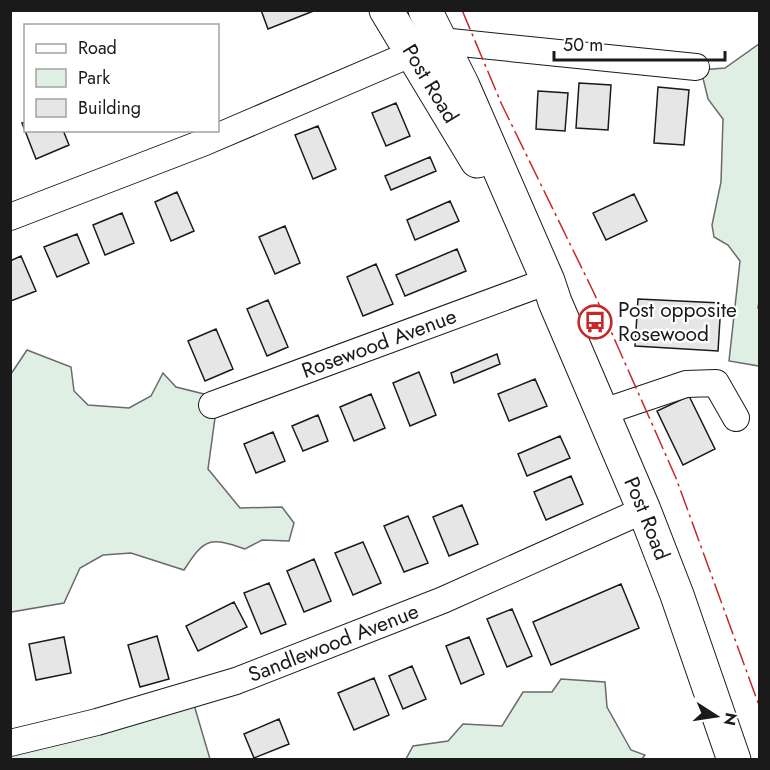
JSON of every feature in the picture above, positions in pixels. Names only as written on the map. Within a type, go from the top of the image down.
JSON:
[{"type":"main road","name":"Post Road","points":[[386,10],[463,86],[644,510],[677,595],[734,759]]},
{"type":"main road","name":"Post Road","points":[[425,10],[427,48]]},
{"type":"street","points":[[10,217],[205,142],[427,48],[696,67]]},
{"type":"street","name":"Rosewood Avenue","points":[[212,405],[548,281]]},
{"type":"street","points":[[603,412],[686,384],[717,383],[736,418]]},
{"type":"street","name":"Sandlewood Avenue","points":[[10,743],[97,722],[236,681],[444,600],[644,510]]},
{"type":"green space","points":[[759,44],[759,366],[729,361],[740,261],[728,245],[714,237],[712,225],[721,182],[723,119],[708,99],[701,70],[725,68]]},
{"type":"green space","points":[[27,350],[71,367],[74,391],[88,405],[129,408],[151,396],[163,373],[176,387],[224,399],[230,405],[215,418],[208,469],[240,508],[282,507],[294,523],[289,541],[262,540],[245,549],[223,542],[208,543],[197,552],[184,570],[131,553],[103,555],[80,568],[64,603],[11,612],[11,374]]},
{"type":"green space","points":[[561,679],[605,682],[607,707],[631,750],[645,755],[642,759],[406,759],[413,746],[448,741],[463,724],[502,726],[523,692],[552,692]]},
{"type":"green space","points":[[192,698],[210,759],[11,759],[10,744]]},
{"type":"building","points":[[261,10],[316,10],[268,29]]},
{"type":"building","points":[[579,83],[611,85],[608,130],[576,128]]},
{"type":"building","points":[[658,87],[689,90],[684,145],[654,143]]},
{"type":"building","points":[[538,91],[568,93],[565,131],[536,129]]},
{"type":"building","points":[[396,103],[410,136],[386,146],[372,113]]},
{"type":"building","points":[[318,126],[336,169],[313,179],[295,135]]},
{"type":"building","points":[[26,132],[64,132],[69,145],[36,159]]},
{"type":"building","points":[[430,157],[436,171],[391,190],[385,176]]},
{"type":"building","points":[[177,192],[194,231],[171,241],[155,202]]},
{"type":"building","points":[[634,194],[647,221],[606,240],[593,213]]},
{"type":"building","points":[[450,201],[459,221],[415,240],[407,220]]},
{"type":"building","points":[[122,213],[134,243],[105,255],[93,225]]},
{"type":"building","points":[[285,226],[300,263],[275,274],[259,237]]},
{"type":"building","points":[[77,234],[89,263],[57,277],[44,247]]},
{"type":"building","points":[[457,249],[466,271],[405,296],[396,275]]},
{"type":"building","points":[[21,256],[36,291],[11,301],[10,261]]},
{"type":"building","points":[[376,264],[393,304],[363,316],[347,277]]},
{"type":"building","points":[[638,299],[721,303],[718,351],[635,346]]},
{"type":"building","points":[[268,300],[288,347],[267,356],[247,309]]},
{"type":"building","points":[[216,329],[233,369],[205,381],[188,341]]},
{"type":"building","points":[[497,354],[500,364],[454,383],[451,373]]},
{"type":"building","points":[[419,372],[436,415],[410,426],[393,383]]},
{"type":"building","points":[[535,379],[547,406],[509,421],[498,394]]},
{"type":"building","points":[[371,394],[385,428],[354,441],[340,407]]},
{"type":"building","points":[[689,396],[715,449],[683,465],[657,411]]},
{"type":"building","points":[[318,415],[328,441],[303,451],[292,426]]},
{"type":"building","points":[[273,432],[285,461],[256,473],[244,444]]},
{"type":"building","points":[[560,436],[570,458],[527,476],[518,454]]},
{"type":"building","points":[[571,476],[583,504],[546,520],[534,492]]},
{"type":"building","points":[[462,505],[478,544],[449,556],[433,517]]},
{"type":"building","points":[[408,516],[428,563],[404,572],[384,526]]},
{"type":"building","points":[[363,542],[381,583],[353,595],[335,553]]},
{"type":"building","points":[[314,559],[331,601],[304,612],[287,571]]},
{"type":"building","points":[[269,583],[286,624],[261,634],[244,593]]},
{"type":"building","points":[[621,584],[639,628],[551,665],[533,622]]},
{"type":"building","points":[[234,602],[247,627],[198,651],[186,626]]},
{"type":"building","points":[[512,609],[532,656],[507,667],[487,619]]},
{"type":"building","points":[[157,636],[169,679],[140,687],[128,645]]},
{"type":"building","points":[[64,637],[71,673],[36,680],[29,644]]},
{"type":"building","points":[[469,637],[484,674],[461,684],[446,646]]},
{"type":"building","points":[[412,666],[426,699],[403,709],[389,676]]},
{"type":"building","points":[[374,678],[389,715],[354,730],[338,693]]},
{"type":"building","points":[[279,719],[289,744],[254,758],[244,734]]},
{"type":"power","points":[[462,10],[502,105],[594,293],[676,478],[760,708]]},
{"type":"place","name":"Post opposite Rosewood","points":[[595,322]]}]
